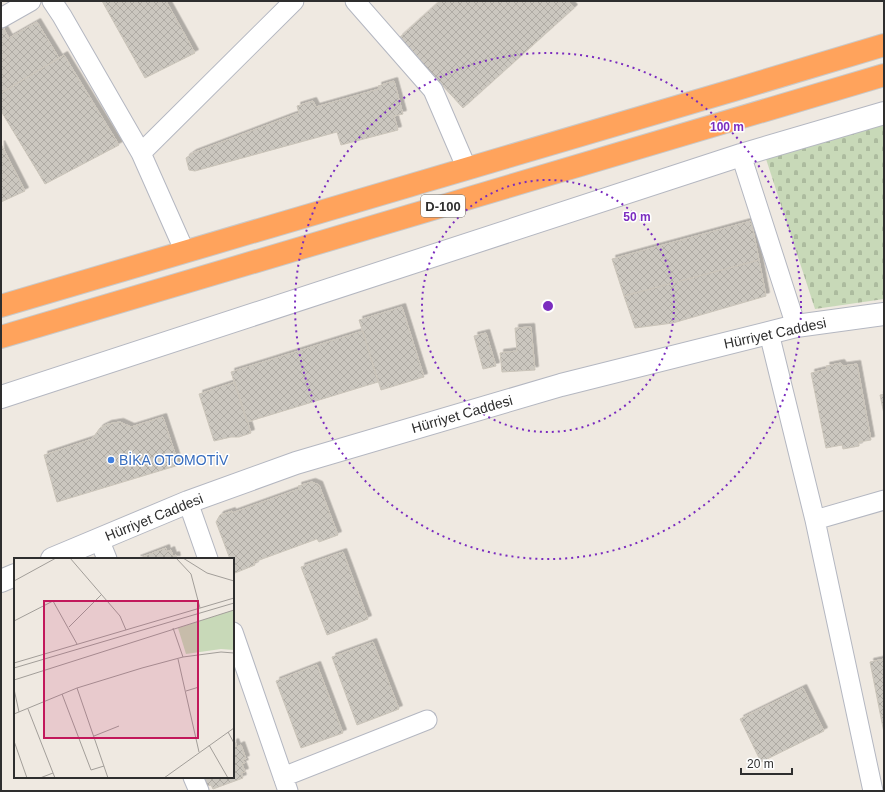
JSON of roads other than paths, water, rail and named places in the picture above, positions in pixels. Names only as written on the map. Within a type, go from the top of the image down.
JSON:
[{"type":"highway","name":"D-100","points":[[1,306],[884,45]]},
{"type":"highway","name":"D-100","points":[[1,336],[884,75]]},
{"type":"main road","points":[[1,397],[741,155],[884,113]]},
{"type":"main road","name":"Hürriyet Caddesi","points":[[54,558],[188,502],[296,463],[554,387],[796,326],[884,314]]},
{"type":"main road","points":[[1,580],[14,575]]},
{"type":"street","points":[[1,18],[31,1]]},
{"type":"street","points":[[52,1],[141,153],[185,252]]},
{"type":"street","points":[[141,153],[294,1]]},
{"type":"street","points":[[356,1],[433,90],[467,169]]},
{"type":"street","points":[[741,155],[796,326]]},
{"type":"street","points":[[769,333],[814,520],[873,791]]},
{"type":"street","points":[[814,520],[884,500]]},
{"type":"street","points":[[188,502],[208,558]]},
{"type":"street","points":[[99,539],[107,558]]},
{"type":"street","points":[[234,635],[286,784],[427,720]]},
{"type":"street","points":[[193,778],[199,791]]},
{"type":"place","name":"BİKA OTOMOTİV","points":[[111,460]]}]
